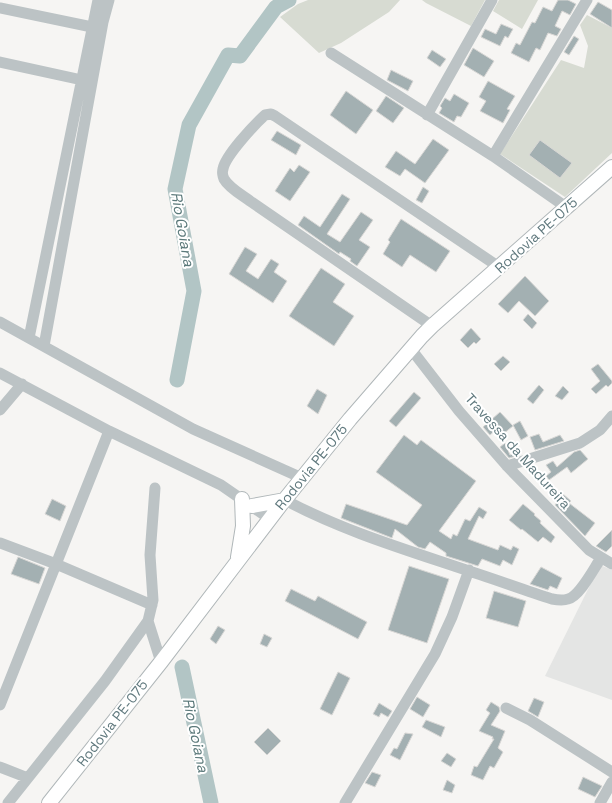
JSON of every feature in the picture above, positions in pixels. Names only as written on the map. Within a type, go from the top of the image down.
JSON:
[{"type":"main road","name":"Rodovia PE-075","points":[[49,803],[302,478],[350,419],[411,349],[432,326],[612,167]]},
{"type":"main road","points":[[237,561],[248,502],[285,500]]},
{"type":"street","points":[[29,338],[98,0]]},
{"type":"street","points":[[44,346],[103,22],[109,0]]},
{"type":"street","points":[[427,115],[492,0]]},
{"type":"street","points":[[493,156],[587,0]]},
{"type":"street","points":[[0,8],[92,27]]},
{"type":"street","points":[[331,53],[493,156],[566,207]]},
{"type":"street","points":[[0,62],[82,80]]},
{"type":"street","points":[[432,326],[229,185],[224,178],[222,170],[226,162],[247,133],[265,115],[272,114],[499,267]]},
{"type":"street","points":[[0,322],[193,429],[302,478]]},
{"type":"street","name":"Travessa da Madureira","points":[[411,349],[459,410],[507,466],[589,550],[608,559]]},
{"type":"street","points":[[0,373],[109,430],[221,485],[248,502],[270,519]]},
{"type":"street","points":[[0,410],[22,384]]},
{"type":"street","points":[[507,466],[580,443],[600,430],[612,416]]},
{"type":"street","points":[[0,705],[109,430]]},
{"type":"street","points":[[8,803],[105,681],[148,621],[152,605],[150,555],[156,488]]},
{"type":"street","points":[[285,500],[303,510],[349,530],[552,599],[568,600],[573,597],[608,559]]},
{"type":"street","points":[[0,543],[56,564],[152,605]]},
{"type":"street","points":[[345,803],[435,654],[452,617],[468,570]]},
{"type":"street","points":[[148,621],[160,662]]},
{"type":"street","points":[[506,708],[530,720],[612,772]]},
{"type":"street","points":[[0,766],[28,778]]},
{"type":"street","points":[[600,803],[612,782]]},
{"type":"shaded area","points":[[308,0],[400,0],[389,12],[341,43],[319,53],[280,17],[298,4]]},
{"type":"shaded area","points":[[422,0],[485,0],[471,26]]},
{"type":"shaded area","points":[[499,0],[538,0],[522,29],[493,11]]},
{"type":"shaded area","points":[[587,15],[612,28],[612,153],[565,197],[500,154],[561,60],[584,68],[588,46],[580,25]]},
{"type":"shaded area","points":[[600,565],[612,570],[612,700],[545,676]]},
{"type":"building","points":[[558,0],[568,0],[576,4],[570,15],[562,11],[555,26],[561,29],[557,36],[548,33],[540,50],[536,48],[529,62],[511,53],[516,43],[520,45],[532,22],[535,23],[543,7],[552,11]]},
{"type":"building","points":[[598,2],[612,10],[612,28],[590,14]]},
{"type":"building","points":[[501,24],[513,29],[508,38],[505,36],[500,46],[481,37],[485,29],[496,34]]},
{"type":"building","points":[[574,36],[579,39],[569,55],[564,52]]},
{"type":"building","points":[[473,48],[494,61],[484,77],[464,65]]},
{"type":"building","points":[[432,50],[446,59],[440,67],[427,58]]},
{"type":"building","points":[[391,70],[413,81],[408,91],[387,80]]},
{"type":"building","points":[[488,81],[515,96],[507,109],[510,110],[503,123],[480,111],[486,101],[479,97]]},
{"type":"building","points":[[346,91],[373,110],[356,134],[330,115]]},
{"type":"building","points":[[454,94],[469,103],[461,117],[457,116],[454,122],[439,113],[442,108],[440,106],[445,98],[450,101]]},
{"type":"building","points":[[386,96],[404,108],[393,123],[376,111]]},
{"type":"building","points":[[277,131],[301,145],[296,155],[271,140]]},
{"type":"building","points":[[433,139],[449,150],[425,183],[405,169],[400,176],[385,167],[396,151],[415,164]]},
{"type":"building","points":[[540,140],[572,163],[560,178],[529,155]]},
{"type":"building","points":[[299,165],[310,172],[290,201],[275,191],[290,168],[294,172]]},
{"type":"building","points":[[423,187],[429,191],[422,203],[416,200]]},
{"type":"building","points":[[342,194],[350,199],[327,234],[340,242],[361,212],[373,220],[359,240],[370,247],[357,266],[350,261],[351,259],[340,252],[339,254],[298,225],[304,216],[320,227]]},
{"type":"building","points":[[401,219],[450,251],[436,272],[410,255],[402,267],[383,254],[390,242],[388,240]]},
{"type":"building","points":[[245,247],[257,254],[246,271],[258,279],[271,259],[279,264],[274,272],[287,281],[273,303],[229,274]]},
{"type":"building","points":[[321,268],[345,284],[333,302],[354,316],[334,346],[289,316]]},
{"type":"building","points":[[525,276],[549,301],[535,316],[519,301],[508,313],[498,304]]},
{"type":"building","points":[[528,314],[537,323],[532,329],[523,320]]},
{"type":"building","points":[[471,328],[481,339],[476,344],[474,342],[468,348],[460,340]]},
{"type":"building","points":[[503,356],[510,362],[501,371],[494,364]]},
{"type":"building","points":[[598,364],[612,383],[608,387],[606,385],[596,394],[591,389],[600,381],[591,369]]},
{"type":"building","points":[[539,385],[544,390],[533,404],[527,399]]},
{"type":"building","points":[[563,386],[569,392],[562,400],[555,396]]},
{"type":"building","points":[[317,389],[327,395],[318,414],[307,406]]},
{"type":"building","points":[[414,392],[421,398],[396,427],[389,421]]},
{"type":"building","points":[[500,412],[513,426],[503,434],[498,428],[490,435],[483,427]]},
{"type":"building","points":[[520,421],[528,436],[521,440],[513,425]]},
{"type":"building","points":[[539,434],[543,442],[560,435],[564,441],[535,450],[530,437]]},
{"type":"building","points":[[404,435],[417,445],[421,440],[476,481],[439,531],[451,539],[453,534],[457,536],[465,519],[470,521],[479,507],[487,512],[483,519],[479,516],[468,539],[498,550],[500,545],[511,550],[513,546],[519,549],[512,565],[503,560],[500,566],[482,559],[478,566],[446,556],[446,553],[430,542],[425,549],[418,547],[395,529],[392,538],[341,518],[346,504],[407,525],[422,505],[376,472]]},
{"type":"building","points":[[505,443],[510,455],[520,451],[520,455],[509,458],[500,447]]},
{"type":"building","points":[[580,450],[588,459],[571,473],[567,467],[549,480],[546,476],[551,472],[546,465],[553,461],[557,467],[574,452]]},
{"type":"building","points":[[563,494],[571,501],[569,503],[595,523],[585,536],[555,505]]},
{"type":"building","points":[[52,499],[66,506],[60,521],[45,514]]},
{"type":"building","points":[[523,504],[535,514],[534,515],[541,521],[540,523],[555,537],[551,543],[543,537],[538,542],[509,520]]},
{"type":"building","points":[[612,530],[612,546],[606,552],[596,546]]},
{"type":"building","points":[[18,557],[45,568],[39,584],[11,574]]},
{"type":"building","points":[[409,566],[449,579],[427,643],[388,630]]},
{"type":"building","points":[[541,567],[562,578],[557,589],[550,586],[548,590],[530,584]]},
{"type":"building","points":[[291,589],[315,601],[318,596],[367,622],[358,639],[285,601]]},
{"type":"building","points":[[494,591],[526,601],[518,627],[486,618]]},
{"type":"building","points":[[218,626],[225,630],[216,644],[210,639]]},
{"type":"building","points":[[264,634],[272,638],[267,647],[260,644]]},
{"type":"building","points":[[338,672],[350,678],[332,715],[320,709]]},
{"type":"building","points":[[417,697],[430,705],[423,717],[410,709]]},
{"type":"building","points":[[534,698],[544,702],[538,717],[528,711]]},
{"type":"building","points":[[491,702],[499,707],[500,711],[491,725],[505,731],[498,748],[503,752],[494,768],[490,766],[483,780],[471,775],[474,766],[477,767],[494,739],[492,739],[493,737],[479,731],[490,713],[486,710]]},
{"type":"building","points":[[379,703],[392,711],[388,717],[381,713],[379,717],[373,714]]},
{"type":"building","points":[[426,720],[445,727],[441,737],[422,727]]},
{"type":"building","points":[[268,728],[281,741],[267,755],[254,742]]},
{"type":"building","points":[[405,733],[413,734],[400,760],[390,755],[394,748],[397,749]]},
{"type":"building","points":[[447,753],[456,759],[451,767],[441,761]]},
{"type":"building","points":[[372,772],[381,775],[375,787],[365,783]]},
{"type":"building","points":[[583,777],[602,786],[595,797],[578,789]]},
{"type":"building","points":[[447,780],[455,785],[452,793],[443,790]]},
{"type":"waterway","name":"Rio Goiana","points":[[177,380],[194,291],[175,189],[189,125],[228,55],[240,56],[276,7],[289,0]]},
{"type":"waterway","name":"Rio Goiana","points":[[182,667],[211,803]]}]
